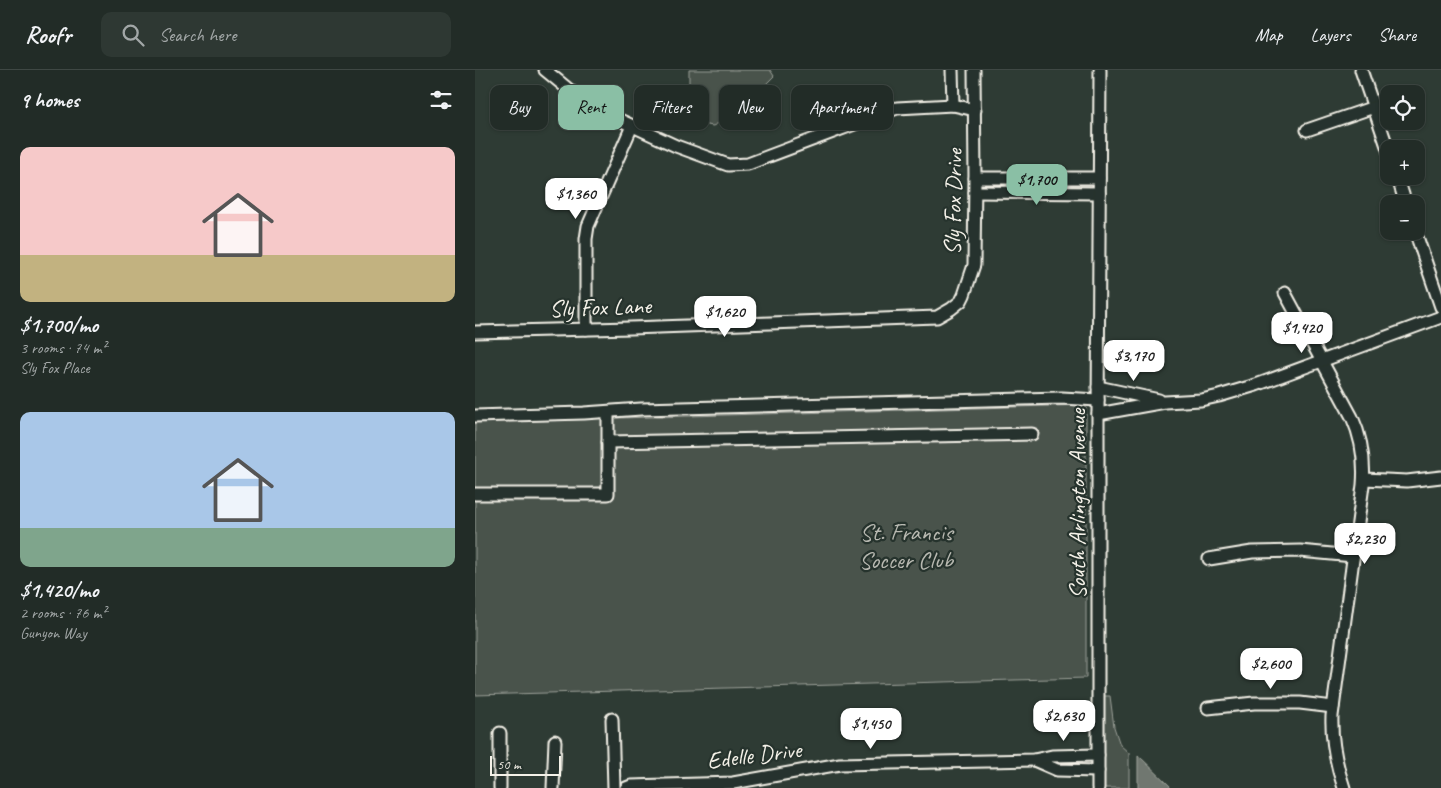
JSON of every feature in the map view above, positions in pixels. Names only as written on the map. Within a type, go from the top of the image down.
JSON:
[{"type":"street","points":[[545,70],[596,109],[676,146],[728,165],[748,164],[897,108],[953,105],[975,110]]},
{"type":"street","points":[[952,70],[953,105]]},
{"type":"street","name":"Sly Fox Drive","points":[[961,301],[974,266],[974,70]]},
{"type":"street","name":"South Arlington Avenue","points":[[1098,788],[1100,70]]},
{"type":"street","points":[[1361,70],[1385,140]]},
{"type":"street","points":[[1307,130],[1374,107]]},
{"type":"street","points":[[586,329],[586,239],[588,226],[631,126]]},
{"type":"street","points":[[975,178],[1099,178]]},
{"type":"street","points":[[975,192],[1099,193]]},
{"type":"street","points":[[1418,240],[1441,308]]},
{"type":"street","points":[[1285,293],[1356,425],[1363,452],[1364,479],[1333,707],[1332,735],[1334,756],[1344,788]]},
{"type":"street","name":"Sly Fox Lane","points":[[475,332],[937,317],[961,301]]},
{"type":"street","points":[[1098,414],[1165,402],[1219,396],[1256,385],[1441,317]]},
{"type":"street","points":[[1098,387],[1165,402]]},
{"type":"street","points":[[475,416],[1062,398],[1098,400]]},
{"type":"street","points":[[475,494],[608,494],[608,412]]},
{"type":"street","points":[[608,442],[1032,434]]},
{"type":"street","points":[[1364,479],[1407,481],[1441,477]]},
{"type":"street","points":[[1209,559],[1252,552],[1299,551],[1353,556]]},
{"type":"street","points":[[1208,708],[1254,703],[1300,703],[1333,707]]},
{"type":"street","points":[[612,719],[615,788]]},
{"type":"street","points":[[500,733],[500,788]]},
{"type":"street","points":[[553,788],[555,741]]},
{"type":"street","name":"Edelle Drive","points":[[626,788],[631,786],[733,783],[840,764],[1034,760],[1053,756],[1098,755]]},
{"type":"street","points":[[1034,760],[1057,770],[1098,771]]},
{"type":"green space","points":[[689,70],[770,70],[774,76],[765,85],[719,85],[719,123],[713,126],[709,125],[709,85],[689,85]]},
{"type":"green space","name":"St. Francis Soccer Club","points":[[1086,405],[1086,678],[475,695],[475,422]]},
{"type":"green space","points":[[1102,696],[1110,696],[1114,727],[1120,745],[1129,753],[1129,788],[1101,788]]},
{"type":"shaded area","points":[[1138,755],[1170,786],[1169,788],[1138,788]]}]
